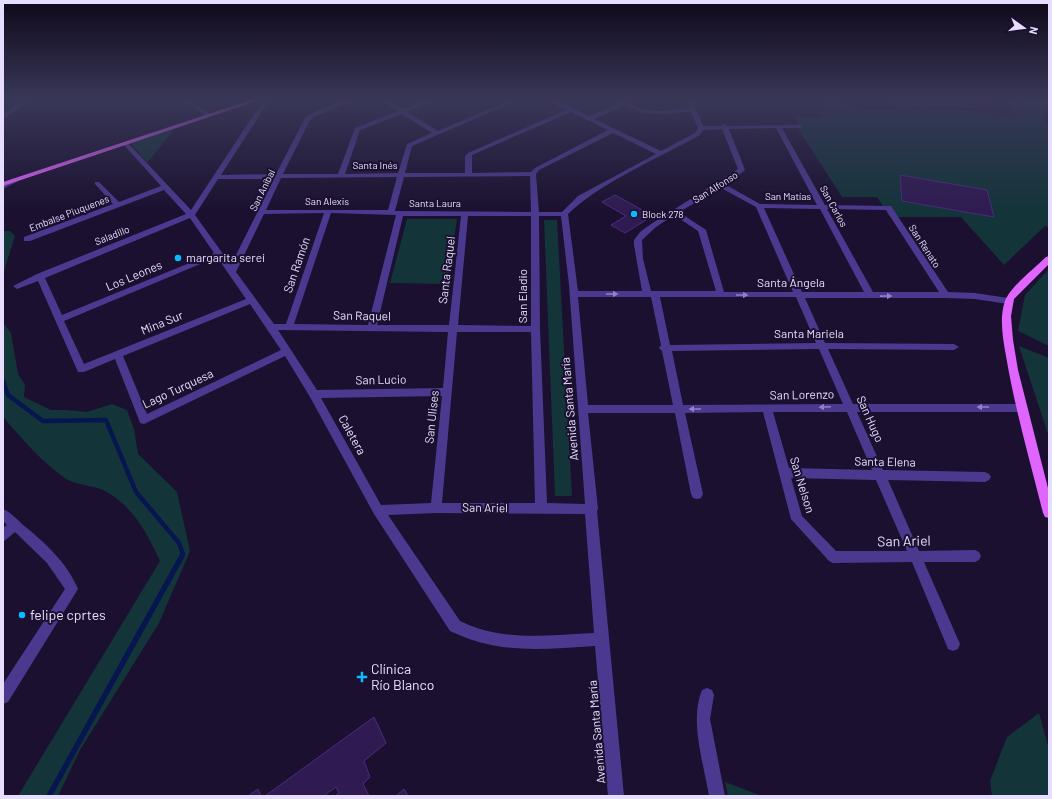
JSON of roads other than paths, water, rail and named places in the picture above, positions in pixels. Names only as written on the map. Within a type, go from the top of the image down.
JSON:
[{"type":"main road","points":[[3,184],[149,136]]},
{"type":"main road","points":[[1049,259],[1008,301],[1006,322],[1010,353],[1022,408],[1049,512]]},
{"type":"street","points":[[191,215],[243,136]]},
{"type":"street","name":"San Aníbal","points":[[232,273],[300,136]]},
{"type":"street","points":[[341,175],[354,136]]},
{"type":"street","points":[[391,212],[409,145],[429,136]]},
{"type":"street","points":[[469,175],[468,156],[470,154],[511,136]]},
{"type":"street","points":[[533,174],[537,169],[602,136]]},
{"type":"street","points":[[624,136],[660,153]]},
{"type":"street","points":[[564,214],[581,198],[660,153],[691,140],[695,136]]},
{"type":"street","name":"San Alfonso","points":[[697,494],[638,239],[642,234],[674,212],[721,186],[742,170],[728,136]]},
{"type":"street","name":"San Carlos","points":[[784,136],[871,296]]},
{"type":"street","name":"Caletera","points":[[126,144],[191,215],[271,327],[314,394],[378,510],[454,626],[468,634],[482,639],[507,642],[601,639]]},
{"type":"street","name":"Santa Inés","points":[[216,177],[280,175],[533,174]]},
{"type":"street","name":"San Eladio","points":[[533,174],[535,214],[535,329],[541,509]]},
{"type":"street","points":[[3,187],[14,181]]},
{"type":"street","name":"Embalse Piuquenes","points":[[97,183],[118,205]]},
{"type":"street","points":[[721,186],[759,206]]},
{"type":"street","name":"Embalse Piuquenes","points":[[27,240],[166,187]]},
{"type":"street","name":"San Matías","points":[[759,206],[888,208]]},
{"type":"street","name":"San Hugo","points":[[759,206],[881,474],[953,644]]},
{"type":"street","name":"San Renato","points":[[888,208],[946,295]]},
{"type":"street","name":"San Alexis","points":[[263,212],[328,211],[391,212],[400,214]]},
{"type":"street","name":"San Ramón","points":[[289,327],[328,211]]},
{"type":"street","points":[[674,212],[702,230],[721,295]]},
{"type":"street","name":"Santa Laura","points":[[372,328],[400,214],[564,214]]},
{"type":"street","name":"Santa Raquel","points":[[452,328],[465,214]]},
{"type":"street","name":"Avenida Santa María","points":[[564,214],[584,409],[601,639],[616,796]]},
{"type":"street","name":"Saladillo","points":[[17,286],[191,215]]},
{"type":"street","name":"Los Leones","points":[[60,320],[218,254]]},
{"type":"street","points":[[40,276],[60,320]]},
{"type":"street","name":"Santa Ángela","points":[[573,294],[871,296],[946,295],[975,296],[1008,301]]},
{"type":"street","name":"Mina Sur","points":[[60,320],[81,369],[251,300]]},
{"type":"street","name":"San Raquel","points":[[271,327],[535,329]]},
{"type":"street","name":"San Ulises","points":[[436,508],[448,392],[452,328]]},
{"type":"street","name":"Santa Mariela","points":[[664,348],[822,346],[954,347]]},
{"type":"street","name":"Lago Turquesa","points":[[118,354],[144,420],[287,351]]},
{"type":"street","name":"San Lucio","points":[[314,394],[448,392]]},
{"type":"street","name":"San Lorenzo","points":[[584,409],[767,409],[851,407],[1022,408]]},
{"type":"street","name":"San Nelson","points":[[767,409],[797,519],[833,557]]},
{"type":"street","name":"Santa Elena","points":[[784,473],[985,477]]},
{"type":"street","name":"San Ariel","points":[[378,510],[436,508],[592,509]]},
{"type":"street","points":[[3,514],[45,554],[68,581],[72,589],[3,697]]},
{"type":"street","points":[[3,536],[15,525]]},
{"type":"street","name":"San Ariel","points":[[833,557],[975,556]]},
{"type":"street","points":[[707,695],[703,719],[717,796]]},
{"type":"waterway","points":[[3,381],[8,395],[43,421],[106,420],[136,492],[179,543],[183,554],[181,557]]},
{"type":"waterway","points":[[49,796],[182,556]]},
{"type":"place","name":"Block 278","points":[[634,214]]},
{"type":"place","name":"margarita serei","points":[[178,258]]},
{"type":"place","name":"felipe cprtes","points":[[22,615]]},
{"type":"place","name":"Clínica Río Blanco","points":[[362,677]]}]
